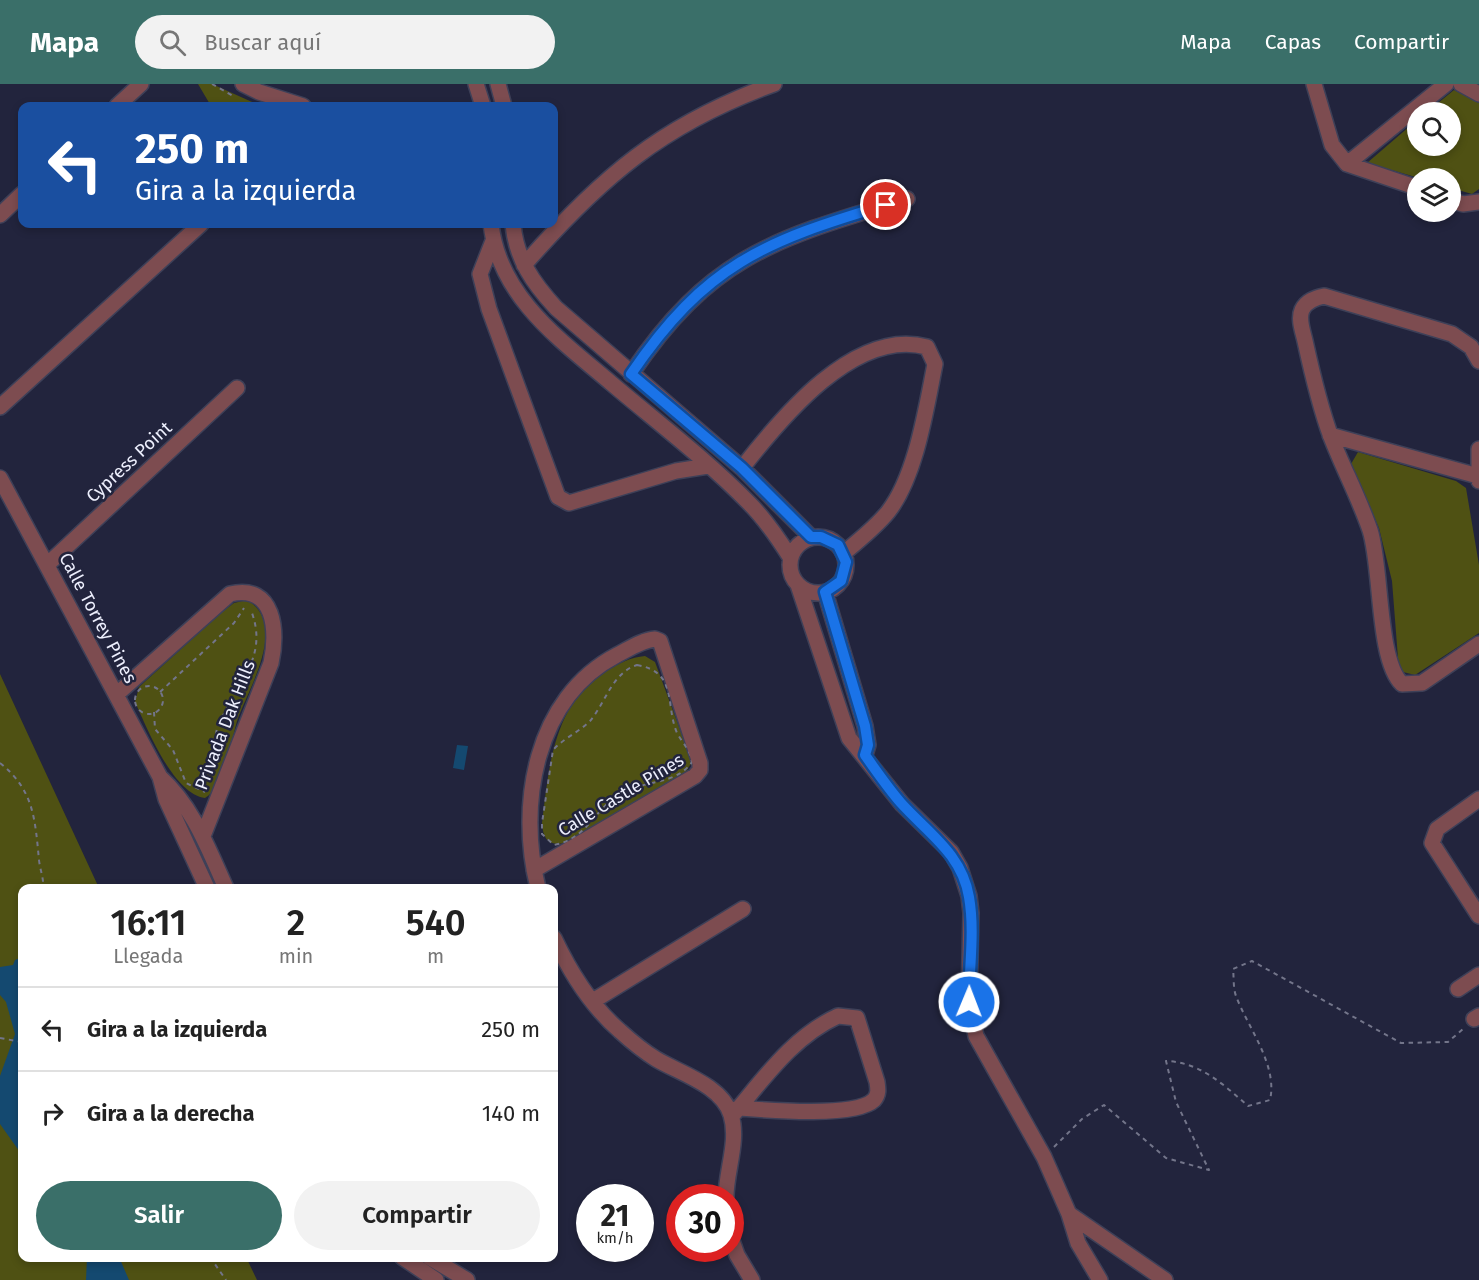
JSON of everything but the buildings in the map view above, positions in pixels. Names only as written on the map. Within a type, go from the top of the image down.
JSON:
[{"type":"street","points":[[121,102],[141,84]]},
{"type":"street","points":[[243,84],[259,92],[290,102]]},
{"type":"street","points":[[476,84],[482,102]]},
{"type":"street","points":[[498,84],[503,102]]},
{"type":"street","points":[[558,227],[583,199],[644,148],[707,111],[774,84]]},
{"type":"street","points":[[1314,84],[1332,145],[1347,164],[1407,184]]},
{"type":"street","points":[[1347,164],[1446,84]]},
{"type":"street","points":[[1461,84],[1479,94]]},
{"type":"street","points":[[0,215],[18,198]]},
{"type":"street","points":[[631,374],[676,313],[728,269],[792,235],[907,199]]},
{"type":"street","points":[[1461,203],[1479,202]]},
{"type":"street","points":[[0,407],[197,228]]},
{"type":"street","points":[[491,228],[493,241],[502,267],[516,291],[547,328],[708,466],[760,514],[790,557],[792,577],[798,585],[849,738],[865,755],[902,804],[951,852],[960,868],[966,882],[971,913],[971,1022],[992,1068],[1044,1157],[1069,1214],[1077,1243],[1100,1280]]},
{"type":"street","points":[[514,228],[516,244],[531,280],[556,308],[742,468],[811,537]]},
{"type":"street","points":[[524,265],[557,228]]},
{"type":"street","points":[[493,241],[480,274],[489,309],[558,497],[569,503],[676,471],[708,466]]},
{"type":"street","points":[[1478,358],[1452,334],[1324,296],[1307,302],[1301,310],[1300,321],[1330,435],[1370,529],[1377,558],[1388,655],[1396,679],[1402,684],[1422,683],[1479,644]]},
{"type":"street","points":[[742,468],[796,404],[841,369],[872,351],[890,346],[904,343],[927,347],[935,364],[908,474],[889,511],[877,525],[844,553]]},
{"type":"street","name":"Cypress Point","points":[[48,564],[237,388]]},
{"type":"street","points":[[1330,435],[1478,476]]},
{"type":"street","points":[[1479,449],[1479,481]]},
{"type":"street","name":"Calle Torrey Pines","points":[[0,478],[160,777],[166,800],[205,884]]},
{"type":"street","points":[[790,557],[802,542],[811,537],[830,539],[844,553],[846,562],[841,581],[825,592],[806,590],[798,585]]},
{"type":"street","name":"Privada Dak Hills","points":[[117,694],[230,594],[250,592],[260,597],[267,606],[274,633],[271,663],[203,836]]},
{"type":"street","points":[[825,592],[865,726],[868,745],[865,755]]},
{"type":"street","name":"Calle Castle Pines","points":[[534,870],[695,776],[700,770],[700,763],[660,641],[655,639],[643,642],[597,667],[571,691],[553,717],[533,787],[530,825],[534,870],[537,884]]},
{"type":"street","name":"Calle Torrey Pines","points":[[160,777],[183,801],[203,836],[224,884]]},
{"type":"street","points":[[1479,799],[1437,830],[1432,843],[1479,916]]},
{"type":"street","points":[[593,1001],[743,909]]},
{"type":"street","points":[[558,946],[593,1001],[618,1029],[646,1053],[710,1090],[735,1112],[834,1110],[856,1108],[874,1100],[878,1093],[877,1082],[863,1030],[857,1018],[838,1016],[792,1048],[735,1112],[727,1184]]},
{"type":"street","points":[[1458,989],[1479,975]]},
{"type":"street","points":[[1069,1214],[1165,1280]]},
{"type":"street","points":[[409,1262],[436,1280]]},
{"type":"street","points":[[437,1262],[467,1280]]},
{"type":"street","points":[[741,1262],[752,1280]]},
{"type":"path","points":[[160,692],[234,623],[242,609],[246,607],[252,611],[257,638],[255,656],[248,676],[234,695],[219,725],[216,735],[219,761]]},
{"type":"path","points":[[637,665],[650,668],[660,674],[673,707],[677,733],[690,751],[692,762],[681,775],[623,792],[600,810],[585,831],[566,843],[554,845],[542,834],[553,750],[589,721],[627,669],[637,665]]},
{"type":"path","points":[[154,712],[140,710],[135,703],[136,694],[145,686],[154,687],[160,692],[162,703],[154,712],[155,729],[173,750],[186,783],[204,793],[210,789]]},
{"type":"path","points":[[0,763],[15,775],[28,796],[37,833],[43,884]]},
{"type":"path","points":[[1044,1157],[1082,1119],[1104,1105],[1166,1158],[1209,1170],[1176,1102],[1166,1061],[1181,1062],[1212,1076],[1248,1106],[1270,1100],[1273,1085],[1235,993],[1233,969],[1252,961],[1401,1043],[1448,1042],[1477,1017]]},
{"type":"path","points":[[0,1038],[18,1041]]},
{"type":"path","points":[[213,1262],[226,1280]]},
{"type":"shaded area","points":[[198,84],[212,84],[252,102],[209,102]]},
{"type":"shaded area","points":[[1454,90],[1479,103],[1479,189],[1472,194],[1461,191],[1461,168],[1407,168],[1407,175],[1367,163],[1407,129],[1407,156],[1461,156],[1461,102],[1439,102]]},
{"type":"shaded area","points":[[1358,452],[1456,481],[1466,488],[1479,565],[1479,633],[1415,675],[1399,671],[1392,581],[1379,528],[1351,464]]},
{"type":"shaded area","points":[[247,600],[259,611],[265,624],[262,656],[238,718],[218,784],[205,798],[193,794],[172,773],[154,743],[135,702],[139,687],[222,612],[234,603]]},
{"type":"shaded area","points":[[645,656],[655,662],[692,762],[685,773],[565,843],[555,844],[545,838],[542,823],[551,759],[564,719],[588,685],[606,671],[620,663]]},
{"type":"shaded area","points":[[0,674],[97,884],[18,884],[18,1262],[248,1262],[257,1280],[0,1280]]},
{"type":"water","points":[[457,745],[468,746],[464,770],[453,768]]},
{"type":"water","points":[[18,959],[18,1149],[0,1124],[0,1076],[15,1034],[6,1002],[0,995],[0,967],[13,965]]},
{"type":"water","points":[[87,1262],[121,1262],[129,1280],[86,1280]]},
{"type":"route","points":[[886,205],[792,235],[758,250],[728,269],[676,313],[657,335],[631,374],[742,468],[811,537],[830,539],[844,553],[845,572],[841,581],[834,588],[825,592],[865,726],[868,745],[865,755],[902,804],[951,852],[966,882],[971,913],[969,1002]]}]
